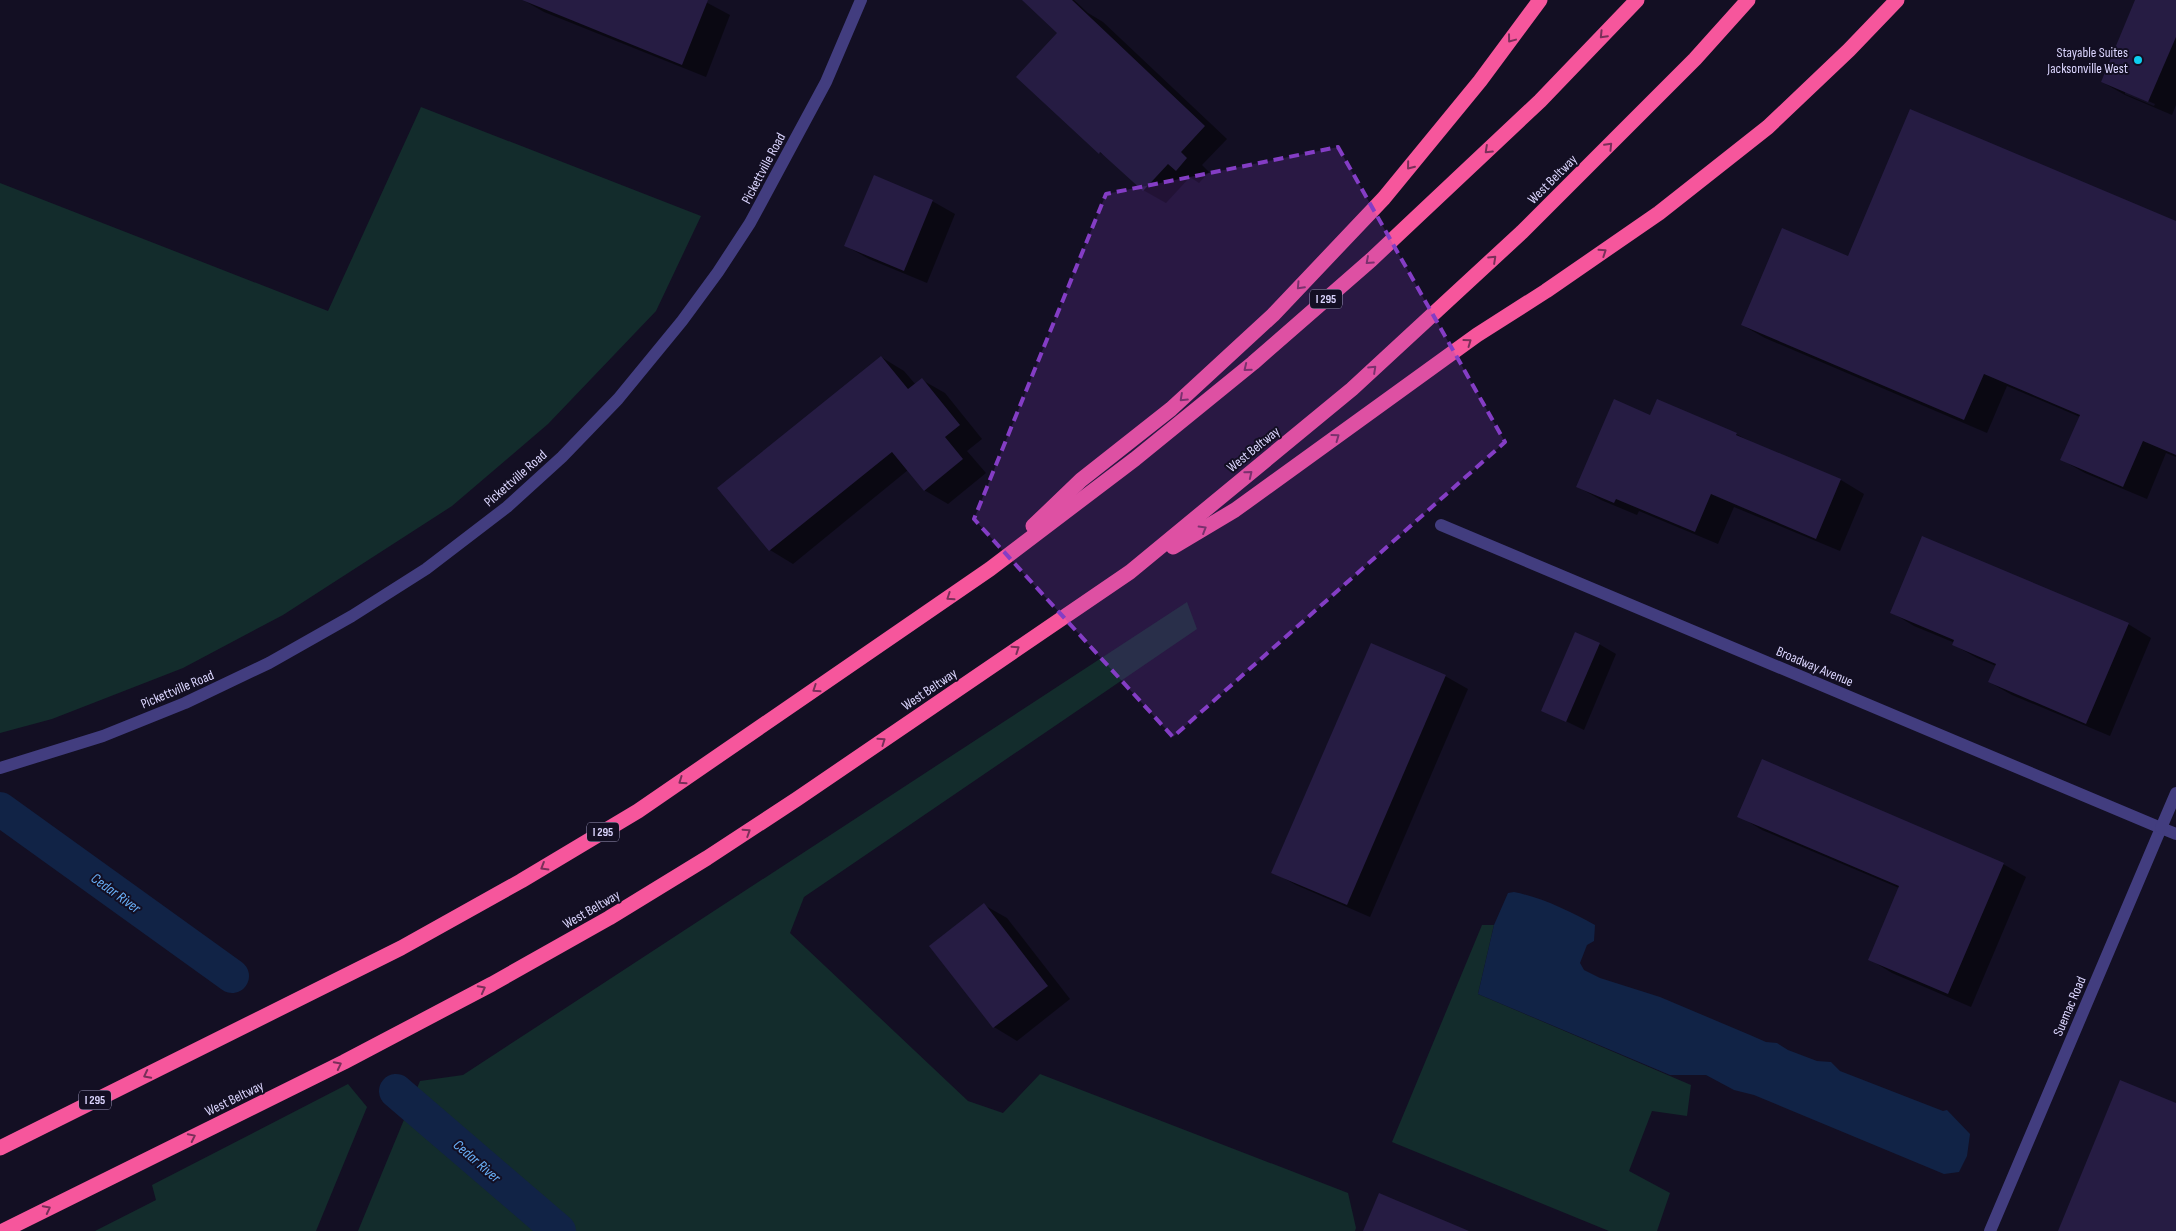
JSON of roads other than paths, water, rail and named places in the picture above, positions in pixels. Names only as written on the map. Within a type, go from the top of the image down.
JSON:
[{"type":"highway","points":[[990,569],[1081,480],[1171,409],[1273,315],[1384,198],[1480,81],[1540,0]]},
{"type":"highway","name":"I 295","points":[[0,1148],[392,952],[521,881],[638,811],[990,569],[1135,459],[1253,363],[1371,260],[1540,101],[1637,0]]},
{"type":"highway","name":"West Beltway","points":[[3,1231],[344,1062],[492,984],[609,918],[707,858],[797,799],[1130,572],[1352,389],[1522,232],[1688,65],[1748,0]]},
{"type":"highway","points":[[1130,572],[1234,510],[1477,335],[1659,213],[1768,127],[1849,50],[1897,0]]},
{"type":"street","name":"Pickettville Road","points":[[0,768],[103,736],[185,703],[269,663],[352,616],[426,569],[507,507],[562,456],[618,399],[682,321],[718,272],[750,223],[826,82],[861,0]]},
{"type":"street","name":"Broadway Avenue","points":[[1441,526],[2176,834]]},
{"type":"street","name":"Suemac Road","points":[[1990,1231],[2176,793]]},
{"type":"water","points":[[1514,892],[1556,905],[1595,925],[1594,941],[1587,945],[1580,963],[1584,970],[1600,978],[1660,997],[1766,1042],[1777,1043],[1788,1050],[1817,1061],[1831,1062],[1840,1071],[1943,1111],[1947,1110],[1970,1134],[1967,1156],[1959,1172],[1944,1174],[1754,1095],[1734,1090],[1706,1075],[1670,1075],[1478,994],[1494,925],[1508,893]]},
{"type":"waterway","name":"Cedar River","points":[[0,809],[232,976]]},
{"type":"waterway","name":"Cedar River","points":[[396,1091],[559,1231]]},
{"type":"place","name":"Stayable Suites Jacksonville West","points":[[2138,60]]}]
